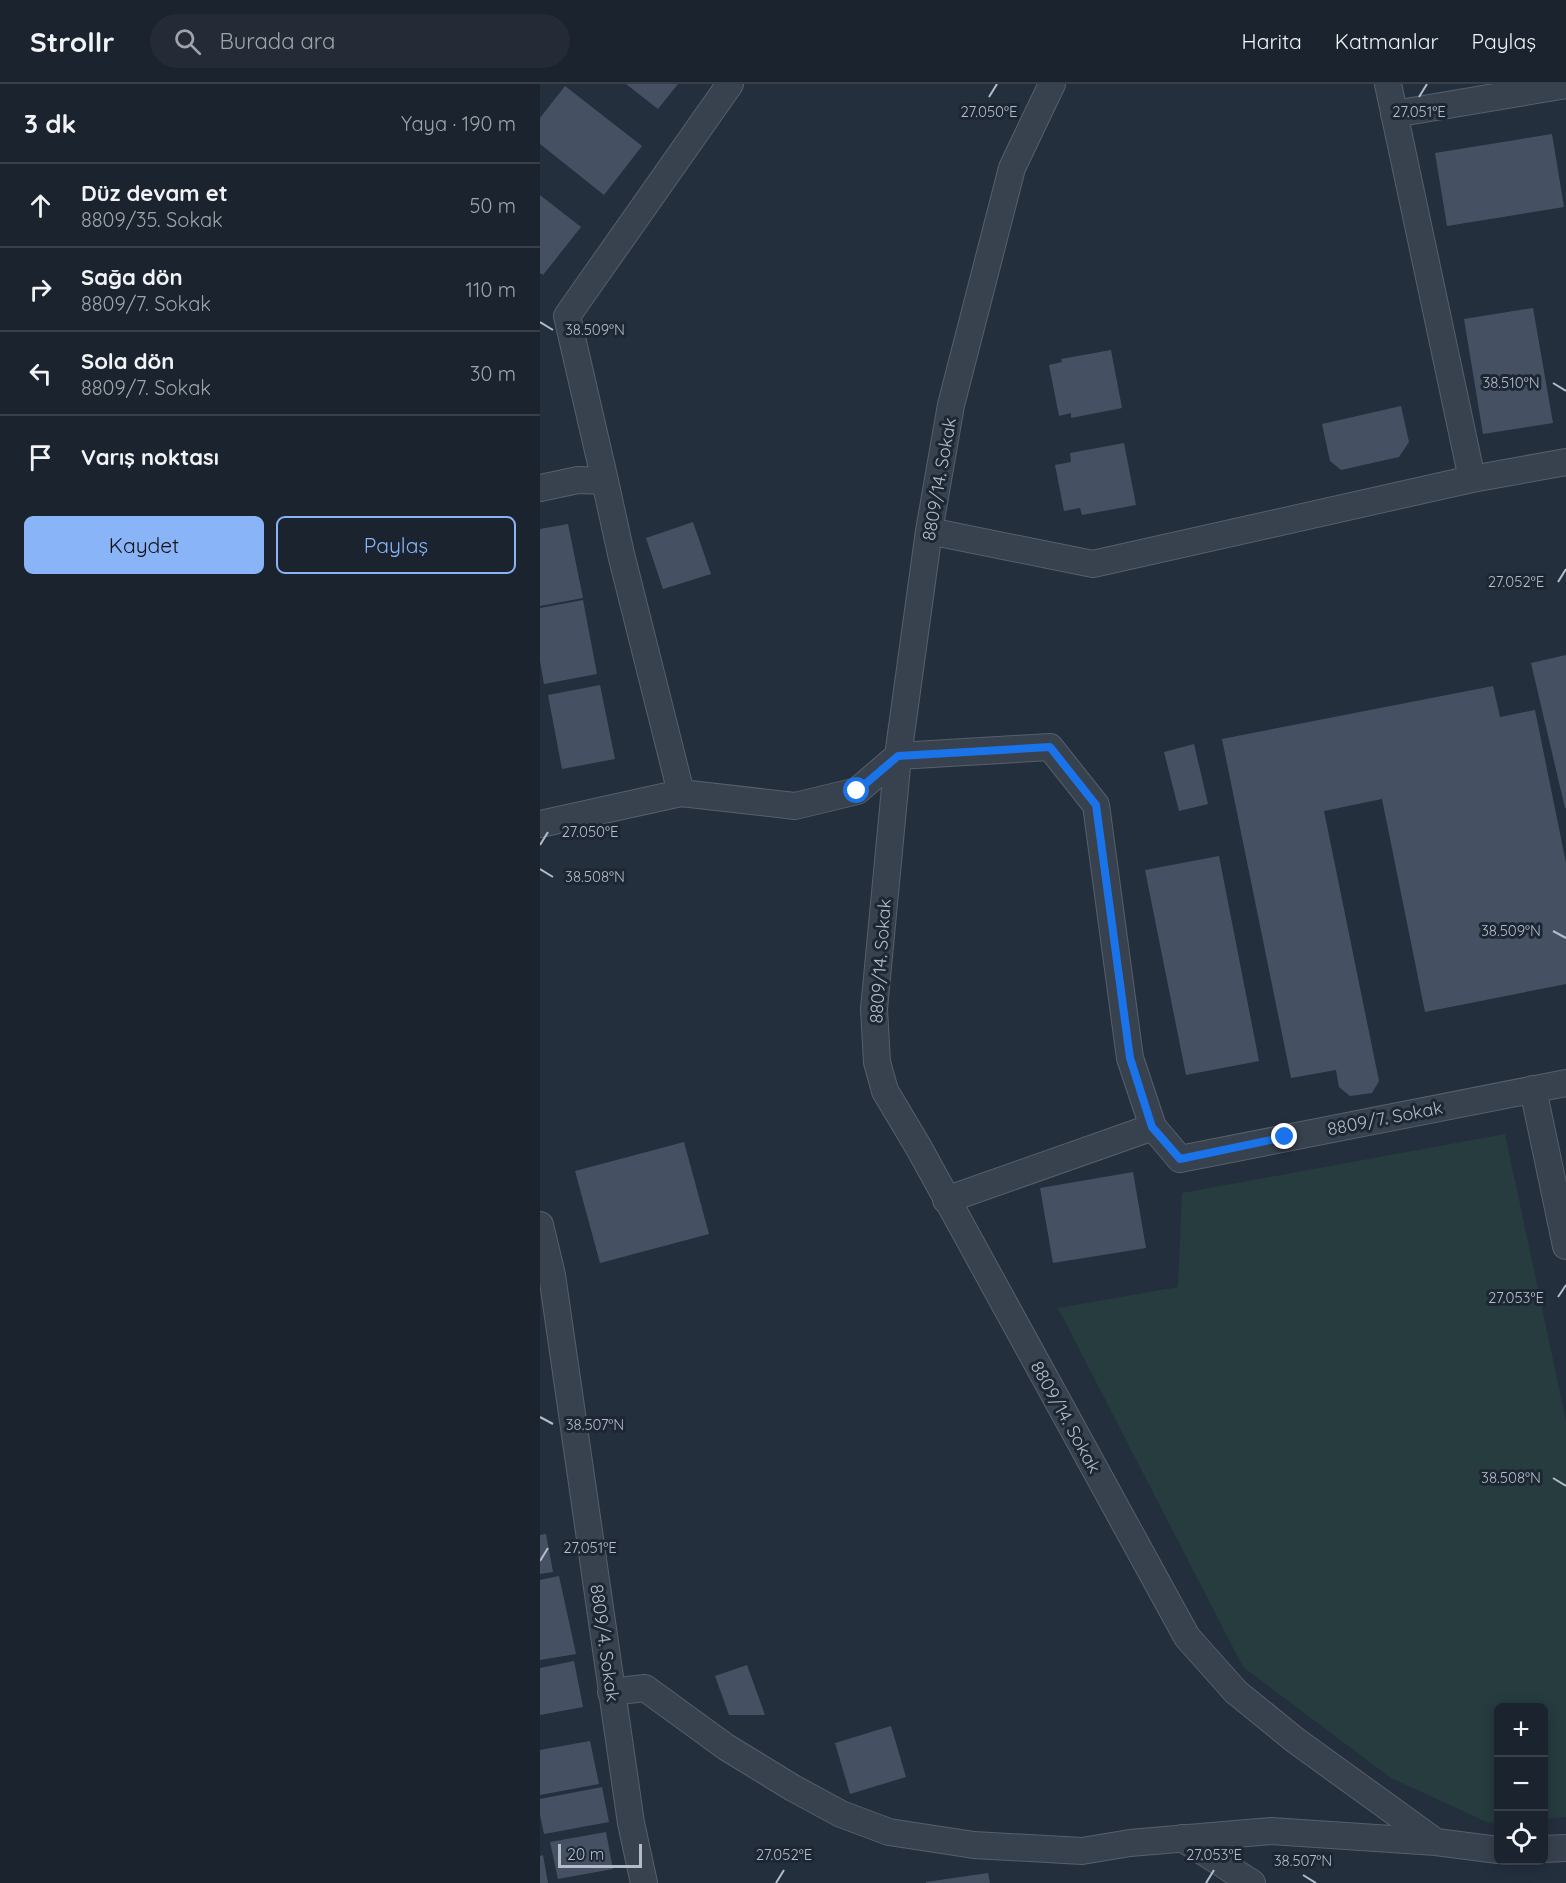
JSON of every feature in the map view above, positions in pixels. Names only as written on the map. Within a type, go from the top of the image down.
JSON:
[{"type":"street","points":[[681,793],[621,554],[567,316],[730,84]]},
{"type":"street","name":"8809/14. Sokak","points":[[1052,84],[1012,168],[951,405],[929,531],[898,756],[874,1009],[876,1062],[885,1091],[1187,1637],[1236,1692],[1295,1740],[1436,1842]]},
{"type":"street","points":[[1388,84],[1472,479]]},
{"type":"street","points":[[1394,114],[1566,85]]},
{"type":"street","points":[[929,531],[1093,564],[1472,479],[1566,462]]},
{"type":"street","points":[[540,488],[578,480],[605,481]]},
{"type":"street","name":"8809/7. Sokak","points":[[898,756],[1050,747],[1096,805],[1130,1058],[1152,1127],[1180,1159],[1566,1083]]},
{"type":"street","points":[[540,824],[681,793],[795,806],[857,791],[898,756]]},
{"type":"street","points":[[1533,1089],[1566,1246]]},
{"type":"street","points":[[946,1200],[1152,1127]]},
{"type":"street","name":"8809/4. Sokak","points":[[540,1226],[631,1824],[644,1883]]},
{"type":"street","points":[[611,1692],[645,1688],[726,1747],[793,1788],[841,1814],[888,1832],[974,1845],[1082,1851],[1130,1843],[1270,1831],[1436,1842],[1494,1849]]},
{"type":"street","points":[[1182,1838],[1252,1883]]},
{"type":"street","points":[[1548,1849],[1566,1848]]},
{"type":"green space","points":[[1505,1134],[1566,1421],[1566,1817],[1548,1819],[1548,1703],[1494,1703],[1494,1822],[1489,1823],[1391,1778],[1243,1667],[1058,1308],[1178,1287],[1182,1193]]},
{"type":"building","points":[[626,84],[678,84],[658,109]]},
{"type":"building","points":[[565,86],[642,146],[604,195],[540,144],[540,118]]},
{"type":"building","points":[[1552,134],[1564,207],[1447,226],[1435,153]]},
{"type":"building","points":[[540,195],[581,227],[543,275],[540,273]]},
{"type":"building","points":[[1533,308],[1553,423],[1483,434],[1464,319]]},
{"type":"building","points":[[1111,350],[1122,408],[1071,418],[1071,413],[1059,416],[1049,365],[1062,362],[1061,359]]},
{"type":"building","points":[[1401,406],[1409,442],[1399,457],[1341,470],[1330,461],[1322,424]]},
{"type":"building","points":[[1124,443],[1136,505],[1082,515],[1080,508],[1064,511],[1055,465],[1071,462],[1070,453]]},
{"type":"building","points":[[693,522],[711,574],[663,589],[646,538]]},
{"type":"building","points":[[568,524],[583,598],[540,606],[540,529]]},
{"type":"building","points":[[583,600],[597,674],[544,684],[540,661],[540,608]]},
{"type":"building","points":[[1566,655],[1566,808],[1565,808],[1531,663]]},
{"type":"building","points":[[600,685],[615,759],[562,769],[548,695]]},
{"type":"building","points":[[1493,686],[1500,717],[1535,710],[1566,863],[1566,984],[1425,1012],[1382,799],[1324,811],[1379,1081],[1372,1093],[1350,1096],[1339,1087],[1336,1070],[1291,1078],[1222,739]]},
{"type":"building","points":[[1194,744],[1208,804],[1179,811],[1164,752]]},
{"type":"building","points":[[1219,856],[1259,1061],[1186,1075],[1145,870]]},
{"type":"building","points":[[684,1142],[709,1234],[600,1263],[575,1171]]},
{"type":"building","points":[[1133,1172],[1146,1248],[1053,1263],[1040,1188]]},
{"type":"building","points":[[546,1534],[553,1572],[540,1574],[540,1535]]},
{"type":"building","points":[[559,1576],[576,1654],[540,1660],[540,1580]]},
{"type":"building","points":[[574,1661],[583,1707],[540,1715],[540,1668]]},
{"type":"building","points":[[747,1665],[765,1715],[729,1715],[715,1676]]},
{"type":"building","points":[[891,1726],[906,1777],[850,1794],[835,1743]]},
{"type":"building","points":[[590,1741],[599,1784],[540,1795],[540,1750]]},
{"type":"building","points":[[602,1787],[609,1822],[544,1834],[540,1815],[540,1799]]},
{"type":"building","points":[[606,1832],[613,1869],[558,1879],[550,1842]]},
{"type":"building","points":[[543,1855],[548,1883],[540,1883],[540,1856]]},
{"type":"building","points":[[988,1873],[990,1883],[926,1883],[926,1882]]},
{"type":"route","points":[[857,791],[898,756],[1050,747],[1096,805],[1130,1058],[1152,1127],[1180,1159],[1285,1137]]}]
